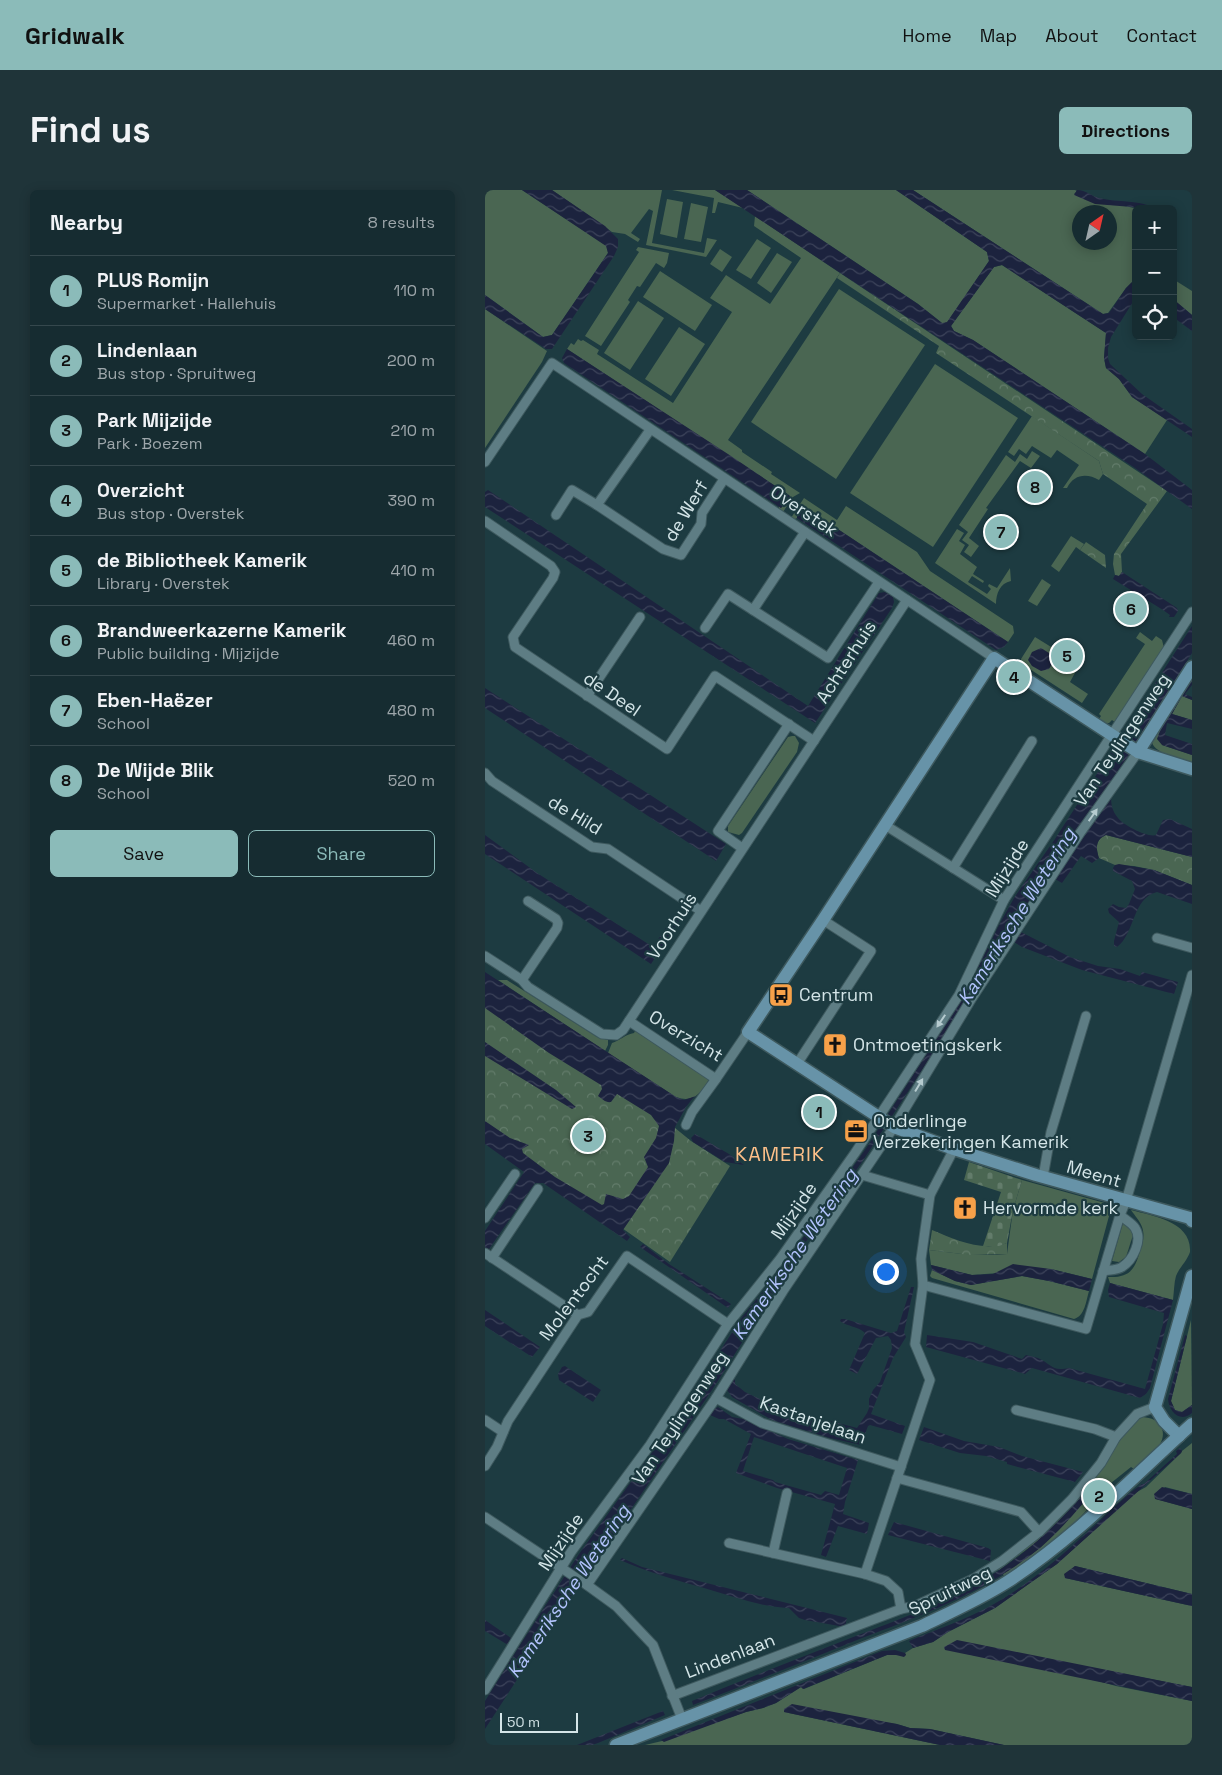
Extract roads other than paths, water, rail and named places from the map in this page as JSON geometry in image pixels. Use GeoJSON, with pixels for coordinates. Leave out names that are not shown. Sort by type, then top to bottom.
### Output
{"type":"FeatureCollection","features":[{"type":"Feature","properties":{"kind":"street","name":"Overstek"},"geometry":{"type":"LineString","coordinates":[[485,462],[552,363],[1114,737],[1136,750],[1192,769]]}},
{"type":"Feature","properties":{"kind":"street"},"geometry":{"type":"LineString","coordinates":[[597,505],[650,430]]}},
{"type":"Feature","properties":{"kind":"street","name":"de Werf"},"geometry":{"type":"LineString","coordinates":[[556,515],[572,490],[663,549],[681,555],[701,524],[702,513],[724,479]]}},
{"type":"Feature","properties":{"kind":"street","name":"de Deel"},"geometry":{"type":"LineString","coordinates":[[485,521],[551,566],[555,572],[553,578],[513,638],[515,647],[667,750],[715,676],[813,741]]}},
{"type":"Feature","properties":{"kind":"street"},"geometry":{"type":"LineString","coordinates":[[753,610],[805,532]]}},
{"type":"Feature","properties":{"kind":"street"},"geometry":{"type":"LineString","coordinates":[[705,628],[728,594],[828,658],[879,582]]}},
{"type":"Feature","properties":{"kind":"street","name":"Achterhuis"},"geometry":{"type":"LineString","coordinates":[[813,741],[907,600]]}},
{"type":"Feature","properties":{"kind":"street","name":"Mijzijde"},"geometry":{"type":"LineString","coordinates":[[485,1690],[565,1570],[571,1552],[655,1438],[728,1324],[781,1259],[855,1153],[885,1122],[959,995],[1004,900],[1114,737],[1192,612]]}},
{"type":"Feature","properties":{"kind":"street"},"geometry":{"type":"LineString","coordinates":[[587,696],[640,617]]}},
{"type":"Feature","properties":{"kind":"street","name":"Overzicht"},"geometry":{"type":"LineString","coordinates":[[629,1021],[716,1079],[823,920],[994,658]]}},
{"type":"Feature","properties":{"kind":"street","name":"Van Teylingenweg"},"geometry":{"type":"LineString","coordinates":[[584,1583],[716,1398],[783,1291],[862,1175],[885,1122],[1009,942],[1192,667]]}},
{"type":"Feature","properties":{"kind":"street"},"geometry":{"type":"LineString","coordinates":[[742,848],[718,831],[789,724]]}},
{"type":"Feature","properties":{"kind":"street"},"geometry":{"type":"LineString","coordinates":[[953,868],[1032,740]]}},
{"type":"Feature","properties":{"kind":"street","name":"Voorhuis"},"geometry":{"type":"LineString","coordinates":[[629,1021],[813,741]]}},
{"type":"Feature","properties":{"kind":"street","name":"de Hild"},"geometry":{"type":"LineString","coordinates":[[485,774],[492,781],[592,848],[608,849],[701,911]]}},
{"type":"Feature","properties":{"kind":"street"},"geometry":{"type":"LineString","coordinates":[[885,825],[1004,900]]}},
{"type":"Feature","properties":{"kind":"street"},"geometry":{"type":"LineString","coordinates":[[522,980],[557,928],[558,923],[556,919],[528,901]]}},
{"type":"Feature","properties":{"kind":"street"},"geometry":{"type":"LineString","coordinates":[[797,1064],[871,951],[823,920]]}},
{"type":"Feature","properties":{"kind":"street"},"geometry":{"type":"LineString","coordinates":[[1157,938],[1192,948]]}},
{"type":"Feature","properties":{"kind":"street"},"geometry":{"type":"LineString","coordinates":[[485,956],[522,980],[527,987],[601,1034],[616,1035],[623,1030],[629,1021]]}},
{"type":"Feature","properties":{"kind":"street"},"geometry":{"type":"LineString","coordinates":[[923,1285],[1085,1329],[1126,1201],[1192,975]]}},
{"type":"Feature","properties":{"kind":"street"},"geometry":{"type":"LineString","coordinates":[[1043,1178],[1051,1132],[1086,1016]]}},
{"type":"Feature","properties":{"kind":"street","name":"Meent"},"geometry":{"type":"LineString","coordinates":[[748,1032],[885,1122],[954,1149],[1043,1178],[1191,1218]]}},
{"type":"Feature","properties":{"kind":"street"},"geometry":{"type":"LineString","coordinates":[[685,1125],[716,1079]]}},
{"type":"Feature","properties":{"kind":"street"},"geometry":{"type":"LineString","coordinates":[[865,1574],[930,1380],[915,1344],[923,1285],[921,1259],[930,1195],[954,1149]]}},
{"type":"Feature","properties":{"kind":"street"},"geometry":{"type":"LineString","coordinates":[[485,1218],[515,1174]]}},
{"type":"Feature","properties":{"kind":"street"},"geometry":{"type":"LineString","coordinates":[[862,1175],[930,1195]]}},
{"type":"Feature","properties":{"kind":"street"},"geometry":{"type":"LineString","coordinates":[[538,1189],[488,1256],[578,1315]]}},
{"type":"Feature","properties":{"kind":"street"},"geometry":{"type":"LineString","coordinates":[[1103,1271],[1121,1268],[1131,1259],[1136,1248],[1138,1238],[1135,1228],[1120,1216]]}},
{"type":"Feature","properties":{"kind":"street","name":"Molentocht"},"geometry":{"type":"LineString","coordinates":[[485,1466],[497,1448],[508,1421],[578,1315],[588,1312],[627,1256],[728,1324]]}},
{"type":"Feature","properties":{"kind":"street"},"geometry":{"type":"LineString","coordinates":[[1179,1436],[1164,1421],[1155,1407],[1192,1276]]}},
{"type":"Feature","properties":{"kind":"street","name":"Kastanjelaan"},"geometry":{"type":"LineString","coordinates":[[716,1398],[762,1423],[901,1467]]}},
{"type":"Feature","properties":{"kind":"street","name":"Lindenlaan"},"geometry":{"type":"LineString","coordinates":[[672,1696],[901,1609],[915,1606],[975,1578],[1002,1561],[1039,1532],[1072,1499],[1095,1470],[1116,1437],[1137,1414],[1155,1407]]}},
{"type":"Feature","properties":{"kind":"street"},"geometry":{"type":"LineString","coordinates":[[1016,1410],[1095,1428],[1116,1437]]}},
{"type":"Feature","properties":{"kind":"street"},"geometry":{"type":"LineString","coordinates":[[485,1420],[503,1432]]}},
{"type":"Feature","properties":{"kind":"street","name":"Spruitweg"},"geometry":{"type":"LineString","coordinates":[[681,1719],[922,1626],[966,1605],[1007,1582],[1067,1537],[1192,1424]]}},
{"type":"Feature","properties":{"kind":"street"},"geometry":{"type":"LineString","coordinates":[[897,1478],[1021,1512],[1039,1532]]}},
{"type":"Feature","properties":{"kind":"street"},"geometry":{"type":"LineString","coordinates":[[773,1553],[787,1493]]}},
{"type":"Feature","properties":{"kind":"street"},"geometry":{"type":"LineString","coordinates":[[485,1517],[616,1606],[653,1646],[681,1719],[616,1745]]}},
{"type":"Feature","properties":{"kind":"street"},"geometry":{"type":"LineString","coordinates":[[729,1542],[865,1574],[886,1581],[898,1592],[901,1609]]}},
{"type":"Feature","properties":{"kind":"water"},"geometry":{"type":"Polygon","coordinates":[[[522,190],[552,190],[605,226],[618,239],[618,247],[614,256],[552,349],[546,349],[485,309],[485,295],[543,337],[552,335],[608,253],[606,246],[522,190]]]}},
{"type":"Feature","properties":{"kind":"water"},"geometry":{"type":"Polygon","coordinates":[[[715,190],[747,190],[918,304],[942,323],[947,322],[989,261],[987,252],[896,190],[913,190],[1103,314],[1109,313],[1132,282],[1132,303],[1111,337],[1108,348],[1110,364],[1142,394],[1192,429],[1192,437],[1132,397],[1119,379],[1106,368],[1104,358],[1106,333],[1002,265],[994,267],[951,326],[954,331],[973,340],[1145,454],[1192,490],[1192,509],[1135,468],[715,190]]]}},
{"type":"Feature","properties":{"kind":"water"},"geometry":{"type":"Polygon","coordinates":[[[1077,190],[1099,198],[1146,205],[1132,205],[1132,207],[1095,204],[1074,195],[1077,190]]]}},
{"type":"Feature","properties":{"kind":"water"},"geometry":{"type":"Polygon","coordinates":[[[1177,302],[1192,315],[1192,331],[1177,320],[1177,302]]]}},
{"type":"Feature","properties":{"kind":"water"},"geometry":{"type":"Polygon","coordinates":[[[567,349],[790,496],[781,508],[564,363],[562,358],[567,349]]]}},
{"type":"Feature","properties":{"kind":"water"},"geometry":{"type":"Polygon","coordinates":[[[488,490],[808,706],[879,593],[885,592],[893,597],[894,602],[892,608],[815,723],[485,507],[485,492],[488,490]]]}},
{"type":"Feature","properties":{"kind":"water"},"geometry":{"type":"Polygon","coordinates":[[[803,506],[1008,642],[1004,647],[996,650],[797,518],[803,506]]]}},
{"type":"Feature","properties":{"kind":"water"},"geometry":{"type":"Polygon","coordinates":[[[1122,572],[1177,608],[1178,611],[1174,617],[1169,617],[1170,615],[1163,610],[1113,579],[1115,575],[1119,576],[1122,572]]]}},
{"type":"Feature","properties":{"kind":"water","name":"Kameriksche Wetering"},"geometry":{"type":"Polygon","coordinates":[[[1192,626],[1192,653],[1128,756],[1006,937],[969,998],[864,1159],[805,1243],[712,1390],[591,1568],[584,1571],[572,1595],[485,1729],[485,1701],[522,1642],[579,1554],[664,1436],[743,1316],[781,1269],[867,1147],[965,994],[1014,898],[1055,839],[1192,626]]]}},
{"type":"Feature","properties":{"kind":"water"},"geometry":{"type":"Polygon","coordinates":[[[1041,648],[1049,653],[1052,664],[1049,669],[1041,671],[1032,666],[1028,660],[1032,652],[1041,648]]]}},
{"type":"Feature","properties":{"kind":"water"},"geometry":{"type":"Polygon","coordinates":[[[1192,675],[1192,685],[1185,694],[1192,697],[1192,700],[1182,696],[1172,714],[1192,720],[1192,729],[1167,723],[1165,735],[1192,744],[1192,755],[1162,745],[1157,739],[1163,722],[1192,675]]]}},
{"type":"Feature","properties":{"kind":"water"},"geometry":{"type":"Polygon","coordinates":[[[485,688],[726,844],[716,861],[485,708],[485,688]]]}},
{"type":"Feature","properties":{"kind":"water"},"geometry":{"type":"Polygon","coordinates":[[[1111,796],[1112,807],[1118,818],[1142,833],[1156,835],[1163,820],[1170,819],[1192,829],[1192,857],[1106,835],[1100,839],[1097,845],[1099,858],[1092,863],[1081,856],[1062,883],[1055,879],[1111,796]]]}},
{"type":"Feature","properties":{"kind":"water"},"geometry":{"type":"Polygon","coordinates":[[[485,835],[537,873],[653,947],[675,914],[681,918],[651,964],[485,854],[485,835]]]}},
{"type":"Feature","properties":{"kind":"water"},"geometry":{"type":"Polygon","coordinates":[[[1119,864],[1154,870],[1192,885],[1192,904],[1157,892],[1149,896],[1138,909],[1123,941],[1117,947],[1114,946],[1119,922],[1109,913],[1108,909],[1113,904],[1126,908],[1135,889],[1132,881],[1113,871],[1115,865],[1119,864]]]}},
{"type":"Feature","properties":{"kind":"water"},"geometry":{"type":"Polygon","coordinates":[[[1021,932],[1070,957],[1098,966],[1120,969],[1140,976],[1142,972],[1178,982],[1174,994],[1082,970],[1022,947],[1014,942],[1021,932]]]}},
{"type":"Feature","properties":{"kind":"water"},"geometry":{"type":"Polygon","coordinates":[[[485,972],[676,1097],[684,1100],[696,1096],[686,1107],[675,1127],[669,1163],[623,1230],[630,1237],[627,1241],[543,1183],[535,1183],[489,1249],[485,1248],[485,1231],[524,1172],[485,1144],[485,1121],[510,1138],[529,1145],[522,1149],[523,1153],[555,1177],[602,1205],[604,1204],[606,1194],[623,1199],[629,1196],[648,1167],[644,1157],[656,1138],[659,1126],[651,1115],[617,1094],[611,1102],[607,1102],[598,1096],[602,1089],[601,1085],[549,1053],[485,1008],[485,972]]]}},
{"type":"Feature","properties":{"kind":"water"},"geometry":{"type":"Polygon","coordinates":[[[485,1042],[556,1090],[576,1107],[572,1109],[485,1056],[485,1042]]]}},
{"type":"Feature","properties":{"kind":"water"},"geometry":{"type":"Polygon","coordinates":[[[695,1134],[744,1165],[725,1162],[693,1142],[691,1138],[695,1134]]]}},
{"type":"Feature","properties":{"kind":"water"},"geometry":{"type":"Polygon","coordinates":[[[643,1244],[669,1264],[731,1304],[728,1308],[640,1247],[643,1244]]]}},
{"type":"Feature","properties":{"kind":"water"},"geometry":{"type":"Polygon","coordinates":[[[1013,1264],[1051,1269],[1092,1279],[1089,1291],[1022,1276],[971,1285],[955,1281],[932,1270],[931,1265],[972,1275],[993,1274],[1013,1264]]]}},
{"type":"Feature","properties":{"kind":"water"},"geometry":{"type":"Polygon","coordinates":[[[1110,1283],[1173,1300],[1150,1388],[1140,1398],[1032,1368],[1025,1374],[926,1347],[927,1335],[973,1342],[1022,1359],[1026,1355],[1043,1360],[1055,1368],[1069,1368],[1145,1389],[1163,1324],[1164,1313],[1109,1297],[1110,1283]]]}},
{"type":"Feature","properties":{"kind":"water"},"geometry":{"type":"Polygon","coordinates":[[[911,1287],[914,1287],[904,1332],[906,1337],[893,1358],[871,1414],[905,1426],[902,1434],[870,1425],[861,1445],[830,1438],[772,1420],[732,1397],[727,1390],[732,1379],[745,1392],[795,1416],[808,1420],[827,1420],[857,1428],[867,1413],[869,1399],[873,1390],[880,1382],[892,1348],[891,1340],[888,1336],[876,1338],[857,1374],[849,1370],[865,1333],[840,1321],[845,1319],[891,1333],[897,1331],[911,1287]]]}},
{"type":"Feature","properties":{"kind":"water"},"geometry":{"type":"Polygon","coordinates":[[[485,1310],[540,1347],[532,1357],[485,1326],[485,1310]]]}},
{"type":"Feature","properties":{"kind":"water"},"geometry":{"type":"Polygon","coordinates":[[[1185,1335],[1187,1336],[1171,1401],[1175,1410],[1182,1412],[1192,1405],[1192,1413],[1183,1417],[1173,1412],[1168,1399],[1185,1335]]]}},
{"type":"Feature","properties":{"kind":"water"},"geometry":{"type":"Polygon","coordinates":[[[565,1366],[601,1390],[593,1402],[559,1380],[558,1374],[562,1367],[565,1366]]]}},
{"type":"Feature","properties":{"kind":"water"},"geometry":{"type":"Polygon","coordinates":[[[718,1407],[732,1417],[743,1419],[788,1439],[858,1460],[843,1514],[869,1523],[867,1534],[838,1526],[826,1557],[821,1555],[835,1504],[777,1488],[736,1473],[751,1434],[724,1419],[710,1415],[718,1407]],[[754,1437],[743,1471],[821,1495],[825,1491],[839,1495],[847,1468],[754,1437]]]}},
{"type":"Feature","properties":{"kind":"water"},"geometry":{"type":"Polygon","coordinates":[[[924,1427],[964,1441],[999,1447],[1022,1456],[1083,1472],[1075,1482],[1007,1464],[1007,1462],[986,1456],[960,1453],[919,1440],[924,1427]]]}},
{"type":"Feature","properties":{"kind":"water"},"geometry":{"type":"Polygon","coordinates":[[[1180,1448],[1181,1453],[1057,1564],[995,1608],[948,1632],[933,1642],[913,1648],[909,1641],[994,1604],[1031,1580],[1131,1492],[1144,1484],[1177,1454],[1176,1451],[1180,1448]]]}},
{"type":"Feature","properties":{"kind":"water"},"geometry":{"type":"Polygon","coordinates":[[[1095,1481],[1098,1481],[1099,1484],[1048,1541],[999,1577],[955,1600],[909,1620],[693,1705],[692,1701],[914,1614],[982,1581],[1025,1552],[1073,1506],[1095,1481]]]}},
{"type":"Feature","properties":{"kind":"water"},"geometry":{"type":"Polygon","coordinates":[[[1162,1487],[1192,1494],[1192,1509],[1155,1499],[1154,1494],[1162,1487]]]}},
{"type":"Feature","properties":{"kind":"water"},"geometry":{"type":"Polygon","coordinates":[[[894,1522],[988,1548],[991,1550],[990,1561],[888,1535],[894,1522]]]}},
{"type":"Feature","properties":{"kind":"water"},"geometry":{"type":"Polygon","coordinates":[[[622,1558],[642,1567],[847,1618],[845,1627],[805,1620],[799,1618],[789,1608],[736,1598],[672,1579],[620,1560],[622,1558]]]}},
{"type":"Feature","properties":{"kind":"water"},"geometry":{"type":"Polygon","coordinates":[[[1075,1566],[1192,1594],[1192,1606],[1065,1578],[1064,1574],[1075,1566]]]}},
{"type":"Feature","properties":{"kind":"water"},"geometry":{"type":"Polygon","coordinates":[[[485,1620],[511,1638],[508,1645],[485,1631],[485,1620]]]}},
{"type":"Feature","properties":{"kind":"water"},"geometry":{"type":"Polygon","coordinates":[[[957,1640],[1192,1687],[1192,1701],[945,1650],[944,1647],[957,1640]]]}},
{"type":"Feature","properties":{"kind":"water"},"geometry":{"type":"Polygon","coordinates":[[[895,1650],[906,1655],[904,1657],[887,1655],[803,1689],[801,1687],[776,1703],[763,1708],[746,1712],[664,1742],[661,1740],[882,1651],[895,1650]]]}},
{"type":"Feature","properties":{"kind":"water"},"geometry":{"type":"Polygon","coordinates":[[[792,1704],[910,1728],[930,1729],[1004,1745],[940,1745],[784,1712],[784,1709],[792,1704]]]}},
{"type":"Feature","properties":{"kind":"water"},"geometry":{"type":"Polygon","coordinates":[[[663,1711],[665,1715],[598,1743],[577,1745],[663,1711]]]}},
{"type":"Feature","properties":{"kind":"place","name":"De Wijde Blik"},"geometry":{"type":"Point","coordinates":[1035,487]}},
{"type":"Feature","properties":{"kind":"place","name":"Eben-Haëzer"},"geometry":{"type":"Point","coordinates":[1001,532]}},
{"type":"Feature","properties":{"kind":"place","name":"Brandweerkazerne Kamerik"},"geometry":{"type":"Point","coordinates":[1131,609]}},
{"type":"Feature","properties":{"kind":"place","name":"de Bibliotheek Kamerik"},"geometry":{"type":"Point","coordinates":[1067,656]}},
{"type":"Feature","properties":{"kind":"place","name":"Overzicht"},"geometry":{"type":"Point","coordinates":[1014,677]}},
{"type":"Feature","properties":{"kind":"place","name":"Centrum"},"geometry":{"type":"Point","coordinates":[781,995]}},
{"type":"Feature","properties":{"kind":"place","name":"Ontmoetingskerk"},"geometry":{"type":"Point","coordinates":[835,1045]}},
{"type":"Feature","properties":{"kind":"place","name":"PLUS Romijn"},"geometry":{"type":"Point","coordinates":[819,1112]}},
{"type":"Feature","properties":{"kind":"place","name":"Onderlinge Verzekeringen Kamerik"},"geometry":{"type":"Point","coordinates":[856,1131]}},
{"type":"Feature","properties":{"kind":"place","name":"Park Mijzijde"},"geometry":{"type":"Point","coordinates":[588,1136]}},
{"type":"Feature","properties":{"kind":"place","name":"Hervormde kerk"},"geometry":{"type":"Point","coordinates":[965,1208]}},
{"type":"Feature","properties":{"kind":"place","name":"Lindenlaan"},"geometry":{"type":"Point","coordinates":[1099,1496]}},
{"type":"Feature","properties":{"kind":"district","name":"KAMERIK"},"geometry":{"type":"Point","coordinates":[780,1154]}}]}
